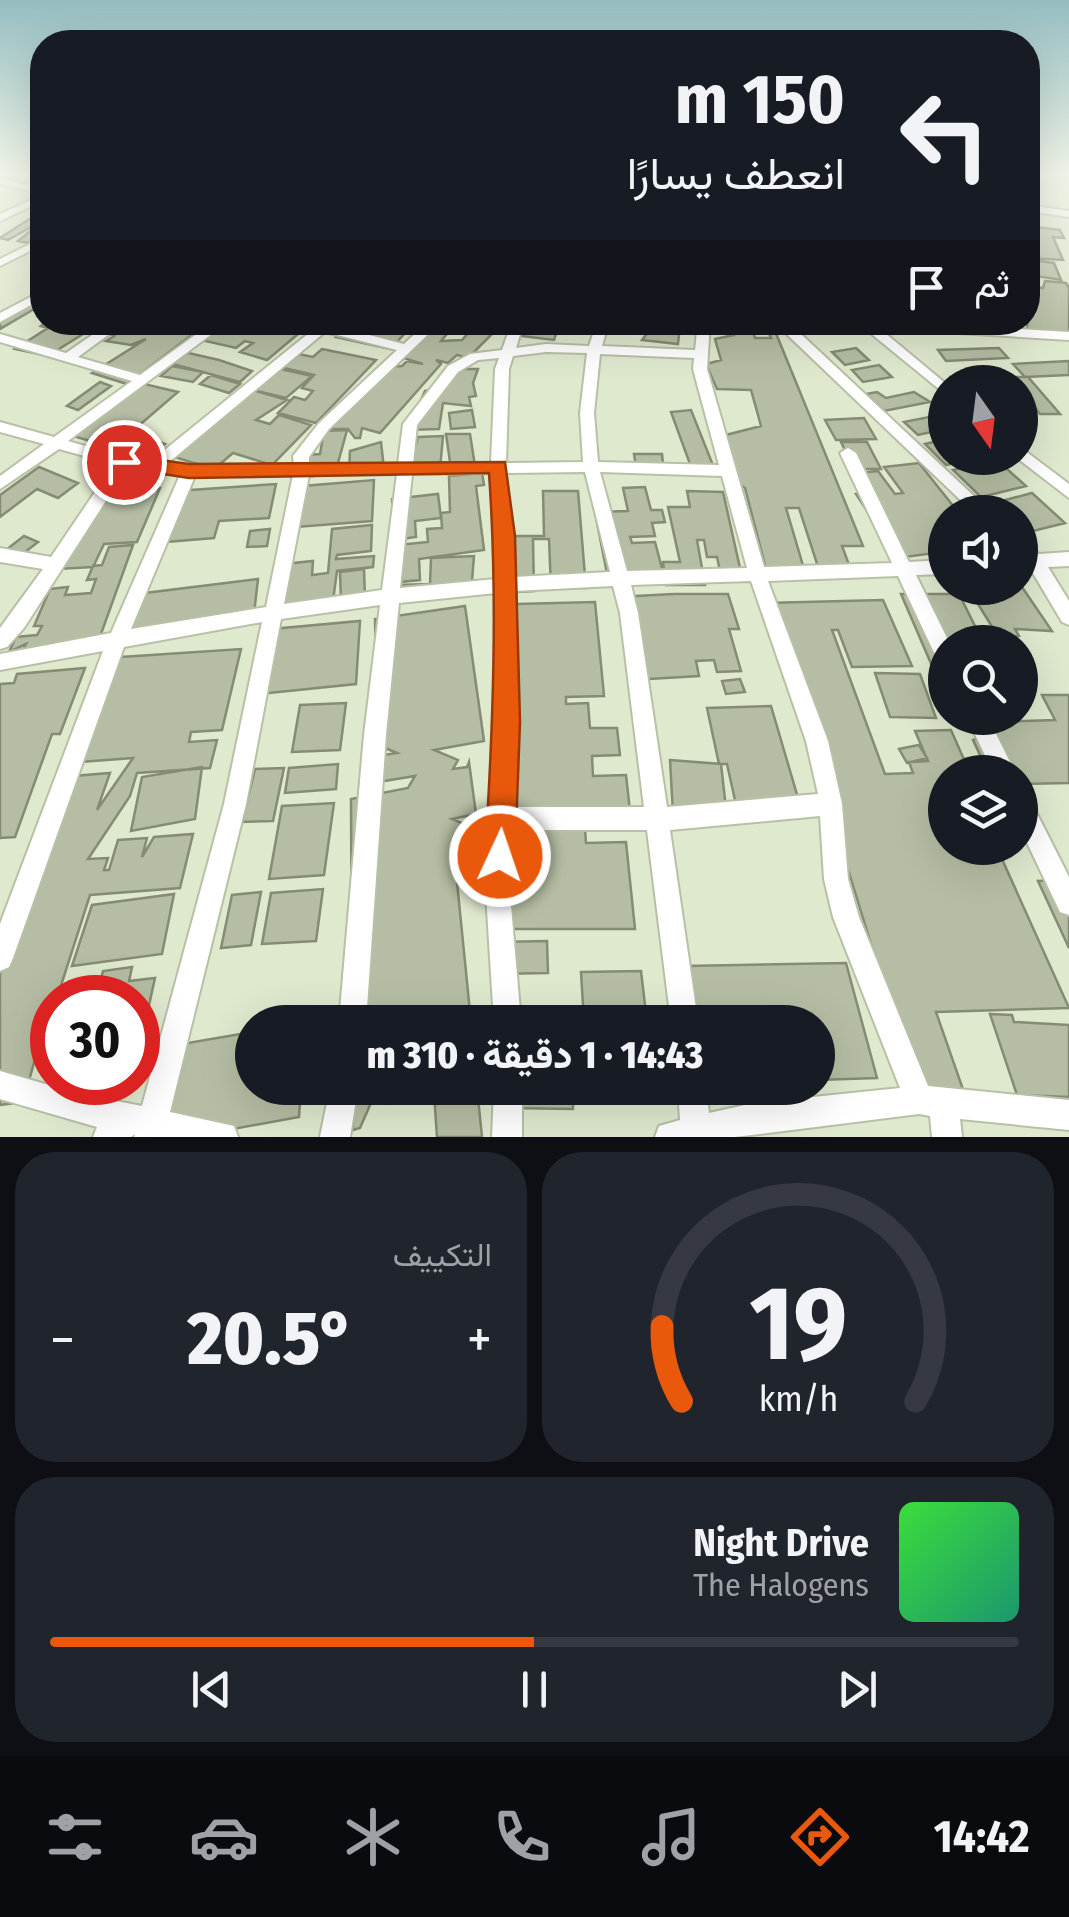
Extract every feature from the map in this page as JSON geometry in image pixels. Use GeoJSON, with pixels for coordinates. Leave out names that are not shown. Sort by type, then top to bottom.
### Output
{"type":"FeatureCollection","features":[{"type":"Feature","properties":{"kind":"street"},"geometry":{"type":"LineString","coordinates":[[0,263],[30,247]]}},
{"type":"Feature","properties":{"kind":"street"},"geometry":{"type":"LineString","coordinates":[[0,318],[30,301]]}},
{"type":"Feature","properties":{"kind":"street"},"geometry":{"type":"LineString","coordinates":[[1040,331],[1069,336]]}},
{"type":"Feature","properties":{"kind":"street"},"geometry":{"type":"LineString","coordinates":[[67,358],[101,335]]}},
{"type":"Feature","properties":{"kind":"street"},"geometry":{"type":"LineString","coordinates":[[0,484],[204,335]]}},
{"type":"Feature","properties":{"kind":"street"},"geometry":{"type":"LineString","coordinates":[[152,467],[313,335]]}},
{"type":"Feature","properties":{"kind":"street"},"geometry":{"type":"LineString","coordinates":[[350,335],[407,349]]}},
{"type":"Feature","properties":{"kind":"street"},"geometry":{"type":"LineString","coordinates":[[135,1130],[234,804],[302,471],[301,456],[309,441],[421,335]]}},
{"type":"Feature","properties":{"kind":"street"},"geometry":{"type":"LineString","coordinates":[[506,1005],[498,894],[507,722],[498,466],[506,354],[513,335]]}},
{"type":"Feature","properties":{"kind":"street"},"geometry":{"type":"LineString","coordinates":[[599,335],[588,416],[590,468],[629,613],[683,1005]]}},
{"type":"Feature","properties":{"kind":"street"},"geometry":{"type":"LineString","coordinates":[[702,335],[698,354],[728,471],[757,574],[811,722],[832,804],[836,879],[846,917],[947,1137]]}},
{"type":"Feature","properties":{"kind":"street"},"geometry":{"type":"LineString","coordinates":[[794,335],[965,495]]}},
{"type":"Feature","properties":{"kind":"street"},"geometry":{"type":"LineString","coordinates":[[887,335],[928,374]]}},
{"type":"Feature","properties":{"kind":"street"},"geometry":{"type":"LineString","coordinates":[[0,338],[143,380]]}},
{"type":"Feature","properties":{"kind":"street"},"geometry":{"type":"LineString","coordinates":[[353,1005],[375,735],[410,424],[452,369],[465,360],[546,348],[698,354]]}},
{"type":"Feature","properties":{"kind":"street"},"geometry":{"type":"LineString","coordinates":[[0,427],[124,462],[189,471],[498,466],[728,471]]}},
{"type":"Feature","properties":{"kind":"street"},"geometry":{"type":"LineString","coordinates":[[848,452],[930,625]]}},
{"type":"Feature","properties":{"kind":"street"},"geometry":{"type":"LineString","coordinates":[[0,641],[124,462]]}},
{"type":"Feature","properties":{"kind":"street"},"geometry":{"type":"LineString","coordinates":[[1038,467],[1069,492]]}},
{"type":"Feature","properties":{"kind":"street"},"geometry":{"type":"LineString","coordinates":[[0,958],[117,640],[189,471]]}},
{"type":"Feature","properties":{"kind":"street"},"geometry":{"type":"LineString","coordinates":[[0,555],[56,564]]}},
{"type":"Feature","properties":{"kind":"street"},"geometry":{"type":"LineString","coordinates":[[1038,561],[1069,559]]}},
{"type":"Feature","properties":{"kind":"street"},"geometry":{"type":"LineString","coordinates":[[0,662],[272,611],[392,596],[618,578],[928,568]]}},
{"type":"Feature","properties":{"kind":"street"},"geometry":{"type":"LineString","coordinates":[[1038,576],[1069,617]]}},
{"type":"Feature","properties":{"kind":"street"},"geometry":{"type":"LineString","coordinates":[[502,818],[660,819],[832,804]]}},
{"type":"Feature","properties":{"kind":"street"},"geometry":{"type":"LineString","coordinates":[[1038,841],[1069,904]]}},
{"type":"Feature","properties":{"kind":"street"},"geometry":{"type":"LineString","coordinates":[[0,1085],[135,1130],[222,1137]]}},
{"type":"Feature","properties":{"kind":"street"},"geometry":{"type":"LineString","coordinates":[[689,1105],[683,1133],[932,1102],[1069,1114]]}},
{"type":"Feature","properties":{"kind":"street"},"geometry":{"type":"LineString","coordinates":[[335,1137],[341,1105]]}},
{"type":"Feature","properties":{"kind":"street"},"geometry":{"type":"LineString","coordinates":[[507,1137],[508,1105]]}},
{"type":"Feature","properties":{"kind":"building"},"geometry":{"type":"Polygon","coordinates":[[[17,227],[30,227],[8,240],[0,238],[17,227]]]}},
{"type":"Feature","properties":{"kind":"building"},"geometry":{"type":"Polygon","coordinates":[[[1040,228],[1060,230],[1064,238],[1053,237],[1063,260],[1040,259],[1040,228]]]}},
{"type":"Feature","properties":{"kind":"building"},"geometry":{"type":"Polygon","coordinates":[[[30,231],[30,242],[18,241],[30,231]]]}},
{"type":"Feature","properties":{"kind":"building"},"geometry":{"type":"Polygon","coordinates":[[[1040,261],[1054,263],[1061,280],[1040,277],[1040,261]]]}},
{"type":"Feature","properties":{"kind":"building"},"geometry":{"type":"Polygon","coordinates":[[[1045,281],[1066,283],[1069,288],[1069,336],[1040,331],[1040,288],[1045,281]]]}},
{"type":"Feature","properties":{"kind":"building"},"geometry":{"type":"Polygon","coordinates":[[[30,298],[30,312],[0,329],[0,315],[30,298]]]}},
{"type":"Feature","properties":{"kind":"building"},"geometry":{"type":"Polygon","coordinates":[[[37,335],[81,335],[48,356],[15,349],[37,335]]]}},
{"type":"Feature","properties":{"kind":"building"},"geometry":{"type":"Polygon","coordinates":[[[111,335],[192,335],[127,384],[92,373],[146,339],[131,345],[106,341],[114,336],[111,335]]]}},
{"type":"Feature","properties":{"kind":"building"},"geometry":{"type":"Polygon","coordinates":[[[208,335],[297,335],[267,360],[240,352],[253,343],[245,341],[236,348],[201,340],[208,335]]]}},
{"type":"Feature","properties":{"kind":"building"},"geometry":{"type":"Polygon","coordinates":[[[338,335],[403,335],[390,349],[338,335]]]}},
{"type":"Feature","properties":{"kind":"building"},"geometry":{"type":"Polygon","coordinates":[[[446,335],[441,341],[491,335],[468,358],[457,355],[448,363],[436,360],[441,364],[380,433],[362,428],[360,438],[355,438],[348,429],[327,429],[387,367],[402,366],[407,361],[423,364],[400,357],[424,338],[419,337],[446,335]]]}},
{"type":"Feature","properties":{"kind":"building"},"geometry":{"type":"Polygon","coordinates":[[[513,335],[556,335],[554,340],[513,335]]]}},
{"type":"Feature","properties":{"kind":"building"},"geometry":{"type":"Polygon","coordinates":[[[646,335],[679,335],[678,344],[642,340],[646,335]]]}},
{"type":"Feature","properties":{"kind":"building"},"geometry":{"type":"Polygon","coordinates":[[[777,335],[863,546],[842,546],[851,570],[819,570],[799,508],[786,508],[804,569],[766,569],[745,488],[733,481],[722,436],[761,426],[751,390],[717,389],[706,364],[721,360],[715,339],[777,335]]]}},
{"type":"Feature","properties":{"kind":"building"},"geometry":{"type":"Polygon","coordinates":[[[856,348],[869,360],[845,365],[832,352],[856,348]]]}},
{"type":"Feature","properties":{"kind":"building"},"geometry":{"type":"Polygon","coordinates":[[[999,348],[1008,358],[946,361],[938,350],[999,348]]]}},
{"type":"Feature","properties":{"kind":"building"},"geometry":{"type":"Polygon","coordinates":[[[322,349],[376,360],[316,423],[278,413],[294,397],[305,400],[313,391],[302,388],[314,375],[280,367],[294,353],[313,357],[322,349]]]}},
{"type":"Feature","properties":{"kind":"building"},"geometry":{"type":"Polygon","coordinates":[[[184,352],[252,371],[240,382],[169,363],[184,352]]]}},
{"type":"Feature","properties":{"kind":"building"},"geometry":{"type":"Polygon","coordinates":[[[1069,361],[1069,375],[1038,376],[1038,365],[1013,364],[1069,361]]]}},
{"type":"Feature","properties":{"kind":"building"},"geometry":{"type":"Polygon","coordinates":[[[879,365],[892,377],[863,382],[852,370],[879,365]]]}},
{"type":"Feature","properties":{"kind":"building"},"geometry":{"type":"Polygon","coordinates":[[[172,366],[203,372],[193,382],[161,376],[172,366]]]}},
{"type":"Feature","properties":{"kind":"building"},"geometry":{"type":"Polygon","coordinates":[[[276,368],[312,376],[286,398],[253,390],[276,368]]]}},
{"type":"Feature","properties":{"kind":"building"},"geometry":{"type":"Polygon","coordinates":[[[449,369],[478,369],[473,383],[476,396],[469,397],[471,406],[443,403],[439,429],[408,430],[425,391],[441,389],[449,369]]]}},
{"type":"Feature","properties":{"kind":"building"},"geometry":{"type":"Polygon","coordinates":[[[211,375],[240,384],[229,393],[200,384],[211,375]]]}},
{"type":"Feature","properties":{"kind":"building"},"geometry":{"type":"Polygon","coordinates":[[[100,382],[111,386],[78,410],[67,406],[100,382]]]}},
{"type":"Feature","properties":{"kind":"building"},"geometry":{"type":"Polygon","coordinates":[[[144,384],[178,392],[129,434],[120,431],[104,445],[73,436],[144,384]]]}},
{"type":"Feature","properties":{"kind":"building"},"geometry":{"type":"Polygon","coordinates":[[[249,389],[287,400],[256,420],[270,424],[279,415],[311,425],[272,465],[233,453],[214,469],[174,457],[249,389]]]}},
{"type":"Feature","properties":{"kind":"building"},"geometry":{"type":"Polygon","coordinates":[[[1038,389],[1060,414],[1038,412],[1038,389]]]}},
{"type":"Feature","properties":{"kind":"building"},"geometry":{"type":"Polygon","coordinates":[[[877,392],[886,398],[914,392],[928,402],[884,411],[866,394],[877,392]]]}},
{"type":"Feature","properties":{"kind":"building"},"geometry":{"type":"Polygon","coordinates":[[[472,410],[475,427],[451,429],[449,413],[472,410]]]}},
{"type":"Feature","properties":{"kind":"building"},"geometry":{"type":"Polygon","coordinates":[[[691,410],[716,473],[694,475],[671,412],[691,410]]]}},
{"type":"Feature","properties":{"kind":"building"},"geometry":{"type":"Polygon","coordinates":[[[928,417],[928,433],[918,435],[904,422],[928,417]]]}},
{"type":"Feature","properties":{"kind":"building"},"geometry":{"type":"Polygon","coordinates":[[[864,418],[876,439],[836,440],[825,420],[864,418]]]}},
{"type":"Feature","properties":{"kind":"building"},"geometry":{"type":"Polygon","coordinates":[[[347,430],[335,474],[301,477],[305,455],[320,454],[324,431],[347,430]]]}},
{"type":"Feature","properties":{"kind":"building"},"geometry":{"type":"Polygon","coordinates":[[[137,434],[165,444],[142,463],[113,452],[137,434]]]}},
{"type":"Feature","properties":{"kind":"building"},"geometry":{"type":"Polygon","coordinates":[[[446,434],[470,434],[475,466],[451,469],[446,434]]]}},
{"type":"Feature","properties":{"kind":"building"},"geometry":{"type":"Polygon","coordinates":[[[443,436],[440,469],[410,469],[418,437],[443,436]]]}},
{"type":"Feature","properties":{"kind":"building"},"geometry":{"type":"Polygon","coordinates":[[[381,442],[384,469],[349,472],[350,451],[381,442]]]}},
{"type":"Feature","properties":{"kind":"building"},"geometry":{"type":"Polygon","coordinates":[[[841,442],[867,442],[881,469],[854,469],[841,442]]]}},
{"type":"Feature","properties":{"kind":"building"},"geometry":{"type":"Polygon","coordinates":[[[634,454],[662,454],[664,473],[637,473],[634,454]]]}},
{"type":"Feature","properties":{"kind":"building"},"geometry":{"type":"Polygon","coordinates":[[[919,463],[944,495],[928,495],[928,554],[898,558],[856,494],[872,492],[859,473],[878,471],[895,494],[903,493],[884,467],[919,463]]]}},
{"type":"Feature","properties":{"kind":"building"},"geometry":{"type":"Polygon","coordinates":[[[39,467],[78,483],[58,498],[37,489],[0,517],[0,495],[39,467]]]}},
{"type":"Feature","properties":{"kind":"building"},"geometry":{"type":"Polygon","coordinates":[[[482,473],[484,485],[476,486],[484,550],[419,559],[420,580],[389,583],[389,546],[428,542],[427,529],[442,528],[441,513],[450,512],[449,476],[482,473]]]}},
{"type":"Feature","properties":{"kind":"building"},"geometry":{"type":"Polygon","coordinates":[[[958,475],[1014,475],[1026,486],[989,495],[979,495],[958,475]]]}},
{"type":"Feature","properties":{"kind":"building"},"geometry":{"type":"Polygon","coordinates":[[[374,480],[372,521],[284,528],[291,487],[374,480]]]}},
{"type":"Feature","properties":{"kind":"building"},"geometry":{"type":"Polygon","coordinates":[[[276,484],[269,518],[219,521],[214,538],[153,543],[176,491],[276,484]]]}},
{"type":"Feature","properties":{"kind":"building"},"geometry":{"type":"Polygon","coordinates":[[[645,487],[651,510],[662,510],[665,522],[652,523],[655,536],[630,537],[632,543],[655,542],[665,580],[609,584],[595,512],[628,511],[623,488],[645,487]]]}},
{"type":"Feature","properties":{"kind":"building"},"geometry":{"type":"Polygon","coordinates":[[[160,488],[137,542],[104,544],[93,567],[58,569],[97,491],[160,488]]]}},
{"type":"Feature","properties":{"kind":"building"},"geometry":{"type":"Polygon","coordinates":[[[543,491],[578,491],[586,588],[551,588],[549,539],[533,539],[534,591],[516,592],[517,604],[595,602],[604,696],[566,697],[566,704],[588,703],[590,728],[617,728],[620,755],[592,756],[593,776],[626,775],[630,811],[585,829],[586,843],[626,842],[635,929],[493,929],[501,536],[544,536],[543,491]]]}},
{"type":"Feature","properties":{"kind":"building"},"geometry":{"type":"Polygon","coordinates":[[[687,491],[723,492],[742,577],[721,576],[717,557],[707,557],[704,540],[697,540],[705,585],[666,585],[663,562],[680,562],[668,507],[690,507],[687,491]]]}},
{"type":"Feature","properties":{"kind":"building"},"geometry":{"type":"Polygon","coordinates":[[[438,494],[441,518],[415,521],[416,537],[394,540],[392,499],[438,494]]]}},
{"type":"Feature","properties":{"kind":"building"},"geometry":{"type":"Polygon","coordinates":[[[1038,498],[1065,523],[1038,530],[1038,498]]]}},
{"type":"Feature","properties":{"kind":"building"},"geometry":{"type":"Polygon","coordinates":[[[372,525],[371,551],[337,555],[336,559],[374,556],[373,567],[337,571],[333,601],[278,609],[284,564],[313,561],[312,575],[328,573],[332,529],[372,525]]]}},
{"type":"Feature","properties":{"kind":"building"},"geometry":{"type":"Polygon","coordinates":[[[270,529],[267,546],[247,547],[250,531],[270,529]]]}},
{"type":"Feature","properties":{"kind":"building"},"geometry":{"type":"Polygon","coordinates":[[[24,536],[38,542],[16,559],[2,553],[24,536]]]}},
{"type":"Feature","properties":{"kind":"building"},"geometry":{"type":"Polygon","coordinates":[[[133,545],[97,645],[22,652],[26,644],[9,652],[16,637],[37,635],[42,626],[34,626],[50,589],[68,587],[65,595],[91,593],[96,579],[87,580],[93,566],[102,565],[109,547],[133,545]]]}},
{"type":"Feature","properties":{"kind":"building"},"geometry":{"type":"Polygon","coordinates":[[[474,556],[471,593],[396,597],[397,585],[430,584],[431,558],[474,556]]]}},
{"type":"Feature","properties":{"kind":"building"},"geometry":{"type":"Polygon","coordinates":[[[364,569],[365,598],[341,600],[340,572],[364,569]]]}},
{"type":"Feature","properties":{"kind":"building"},"geometry":{"type":"Polygon","coordinates":[[[258,579],[254,614],[119,632],[129,595],[258,579]]]}},
{"type":"Feature","properties":{"kind":"building"},"geometry":{"type":"Polygon","coordinates":[[[728,594],[739,629],[729,629],[741,671],[717,672],[714,660],[696,661],[699,676],[632,680],[617,597],[728,594]]]}},
{"type":"Feature","properties":{"kind":"building"},"geometry":{"type":"Polygon","coordinates":[[[901,594],[928,594],[928,605],[964,605],[974,625],[928,625],[928,657],[901,594]]]}},
{"type":"Feature","properties":{"kind":"building"},"geometry":{"type":"Polygon","coordinates":[[[883,600],[912,666],[852,667],[838,630],[832,630],[885,774],[913,773],[909,762],[928,761],[928,865],[1005,865],[1069,1008],[936,1012],[966,1098],[919,1100],[766,603],[883,600]]]}},
{"type":"Feature","properties":{"kind":"building"},"geometry":{"type":"Polygon","coordinates":[[[979,605],[1034,605],[1052,631],[1038,630],[1038,625],[991,625],[979,605]]]}},
{"type":"Feature","properties":{"kind":"building"},"geometry":{"type":"Polygon","coordinates":[[[465,606],[484,741],[434,750],[458,760],[453,769],[467,767],[469,762],[476,814],[452,819],[474,828],[478,862],[458,866],[457,882],[469,1005],[352,1005],[351,799],[408,788],[415,776],[372,783],[371,757],[397,753],[378,745],[375,619],[465,606]]]}},
{"type":"Feature","properties":{"kind":"building"},"geometry":{"type":"Polygon","coordinates":[[[360,621],[356,684],[250,695],[261,630],[360,621]]]}},
{"type":"Feature","properties":{"kind":"building"},"geometry":{"type":"Polygon","coordinates":[[[241,649],[222,730],[191,732],[189,742],[217,740],[210,768],[137,773],[130,796],[88,859],[108,858],[104,870],[109,870],[118,840],[147,838],[142,857],[154,837],[193,834],[180,888],[90,895],[64,975],[30,975],[30,1077],[23,1102],[0,1105],[0,932],[61,777],[110,773],[97,810],[133,758],[67,763],[106,658],[241,649]]]}},
{"type":"Feature","properties":{"kind":"building"},"geometry":{"type":"Polygon","coordinates":[[[85,668],[60,734],[52,734],[15,837],[0,838],[0,684],[14,683],[17,674],[85,668]]]}},
{"type":"Feature","properties":{"kind":"building"},"geometry":{"type":"Polygon","coordinates":[[[875,673],[920,674],[928,696],[928,718],[890,717],[875,673]]]}},
{"type":"Feature","properties":{"kind":"building"},"geometry":{"type":"Polygon","coordinates":[[[740,679],[745,692],[726,694],[722,681],[740,679]]]}},
{"type":"Feature","properties":{"kind":"building"},"geometry":{"type":"Polygon","coordinates":[[[1042,695],[1069,695],[1069,783],[1038,784],[1038,755],[980,755],[973,740],[987,735],[1038,735],[1038,721],[1055,720],[1042,695]]]}},
{"type":"Feature","properties":{"kind":"building"},"geometry":{"type":"Polygon","coordinates":[[[346,703],[340,750],[292,752],[300,705],[346,703]]]}},
{"type":"Feature","properties":{"kind":"building"},"geometry":{"type":"Polygon","coordinates":[[[771,706],[803,815],[739,818],[727,764],[719,764],[707,708],[771,706]]]}},
{"type":"Feature","properties":{"kind":"building"},"geometry":{"type":"Polygon","coordinates":[[[915,731],[928,731],[928,735],[953,735],[962,755],[928,755],[928,761],[915,731]]]}},
{"type":"Feature","properties":{"kind":"building"},"geometry":{"type":"Polygon","coordinates":[[[919,745],[927,758],[907,763],[899,749],[919,745]]]}},
{"type":"Feature","properties":{"kind":"building"},"geometry":{"type":"Polygon","coordinates":[[[670,760],[721,764],[727,817],[673,813],[670,760]]]}},
{"type":"Feature","properties":{"kind":"building"},"geometry":{"type":"Polygon","coordinates":[[[338,764],[336,789],[285,793],[289,768],[338,764]]]}},
{"type":"Feature","properties":{"kind":"building"},"geometry":{"type":"Polygon","coordinates":[[[202,767],[195,819],[131,831],[142,777],[202,767]]]}},
{"type":"Feature","properties":{"kind":"building"},"geometry":{"type":"Polygon","coordinates":[[[284,768],[273,821],[242,822],[255,769],[284,768]]]}},
{"type":"Feature","properties":{"kind":"building"},"geometry":{"type":"Polygon","coordinates":[[[334,803],[324,875],[269,879],[282,806],[334,803]]]}},
{"type":"Feature","properties":{"kind":"building"},"geometry":{"type":"Polygon","coordinates":[[[1069,880],[1069,948],[1038,881],[1069,880]]]}},
{"type":"Feature","properties":{"kind":"building"},"geometry":{"type":"Polygon","coordinates":[[[323,889],[316,941],[262,944],[271,893],[323,889]]]}},
{"type":"Feature","properties":{"kind":"building"},"geometry":{"type":"Polygon","coordinates":[[[261,892],[251,945],[221,948],[232,895],[261,892]]]}},
{"type":"Feature","properties":{"kind":"building"},"geometry":{"type":"Polygon","coordinates":[[[174,894],[162,954],[72,966],[92,905],[174,894]]]}},
{"type":"Feature","properties":{"kind":"building"},"geometry":{"type":"Polygon","coordinates":[[[547,941],[548,973],[497,974],[498,942],[547,941]]]}},
{"type":"Feature","properties":{"kind":"building"},"geometry":{"type":"Polygon","coordinates":[[[846,963],[877,1078],[835,1079],[835,1005],[692,1005],[686,966],[846,963]]]}},
{"type":"Feature","properties":{"kind":"building"},"geometry":{"type":"Polygon","coordinates":[[[132,967],[130,975],[102,975],[103,971],[132,967]]]}},
{"type":"Feature","properties":{"kind":"building"},"geometry":{"type":"Polygon","coordinates":[[[641,971],[645,1005],[583,1005],[581,972],[641,971]]]}},
{"type":"Feature","properties":{"kind":"building"},"geometry":{"type":"Polygon","coordinates":[[[990,1014],[1012,1015],[1014,1022],[1069,1025],[1069,1097],[1017,1095],[990,1014]]]}},
{"type":"Feature","properties":{"kind":"building"},"geometry":{"type":"Polygon","coordinates":[[[235,1035],[235,1105],[300,1105],[299,1117],[189,1137],[161,1137],[176,1045],[235,1035]]]}},
{"type":"Feature","properties":{"kind":"building"},"geometry":{"type":"Polygon","coordinates":[[[353,1105],[370,1105],[360,1128],[353,1130],[353,1105]]]}},
{"type":"Feature","properties":{"kind":"building"},"geometry":{"type":"Polygon","coordinates":[[[435,1105],[479,1105],[482,1137],[437,1137],[435,1105]]]}},
{"type":"Feature","properties":{"kind":"building"},"geometry":{"type":"Polygon","coordinates":[[[502,1105],[573,1105],[573,1109],[502,1108],[502,1105]]]}},
{"type":"Feature","properties":{"kind":"route"},"geometry":{"type":"LineString","coordinates":[[124,462],[189,471],[498,466],[504,536],[507,722],[500,856]]}}]}
